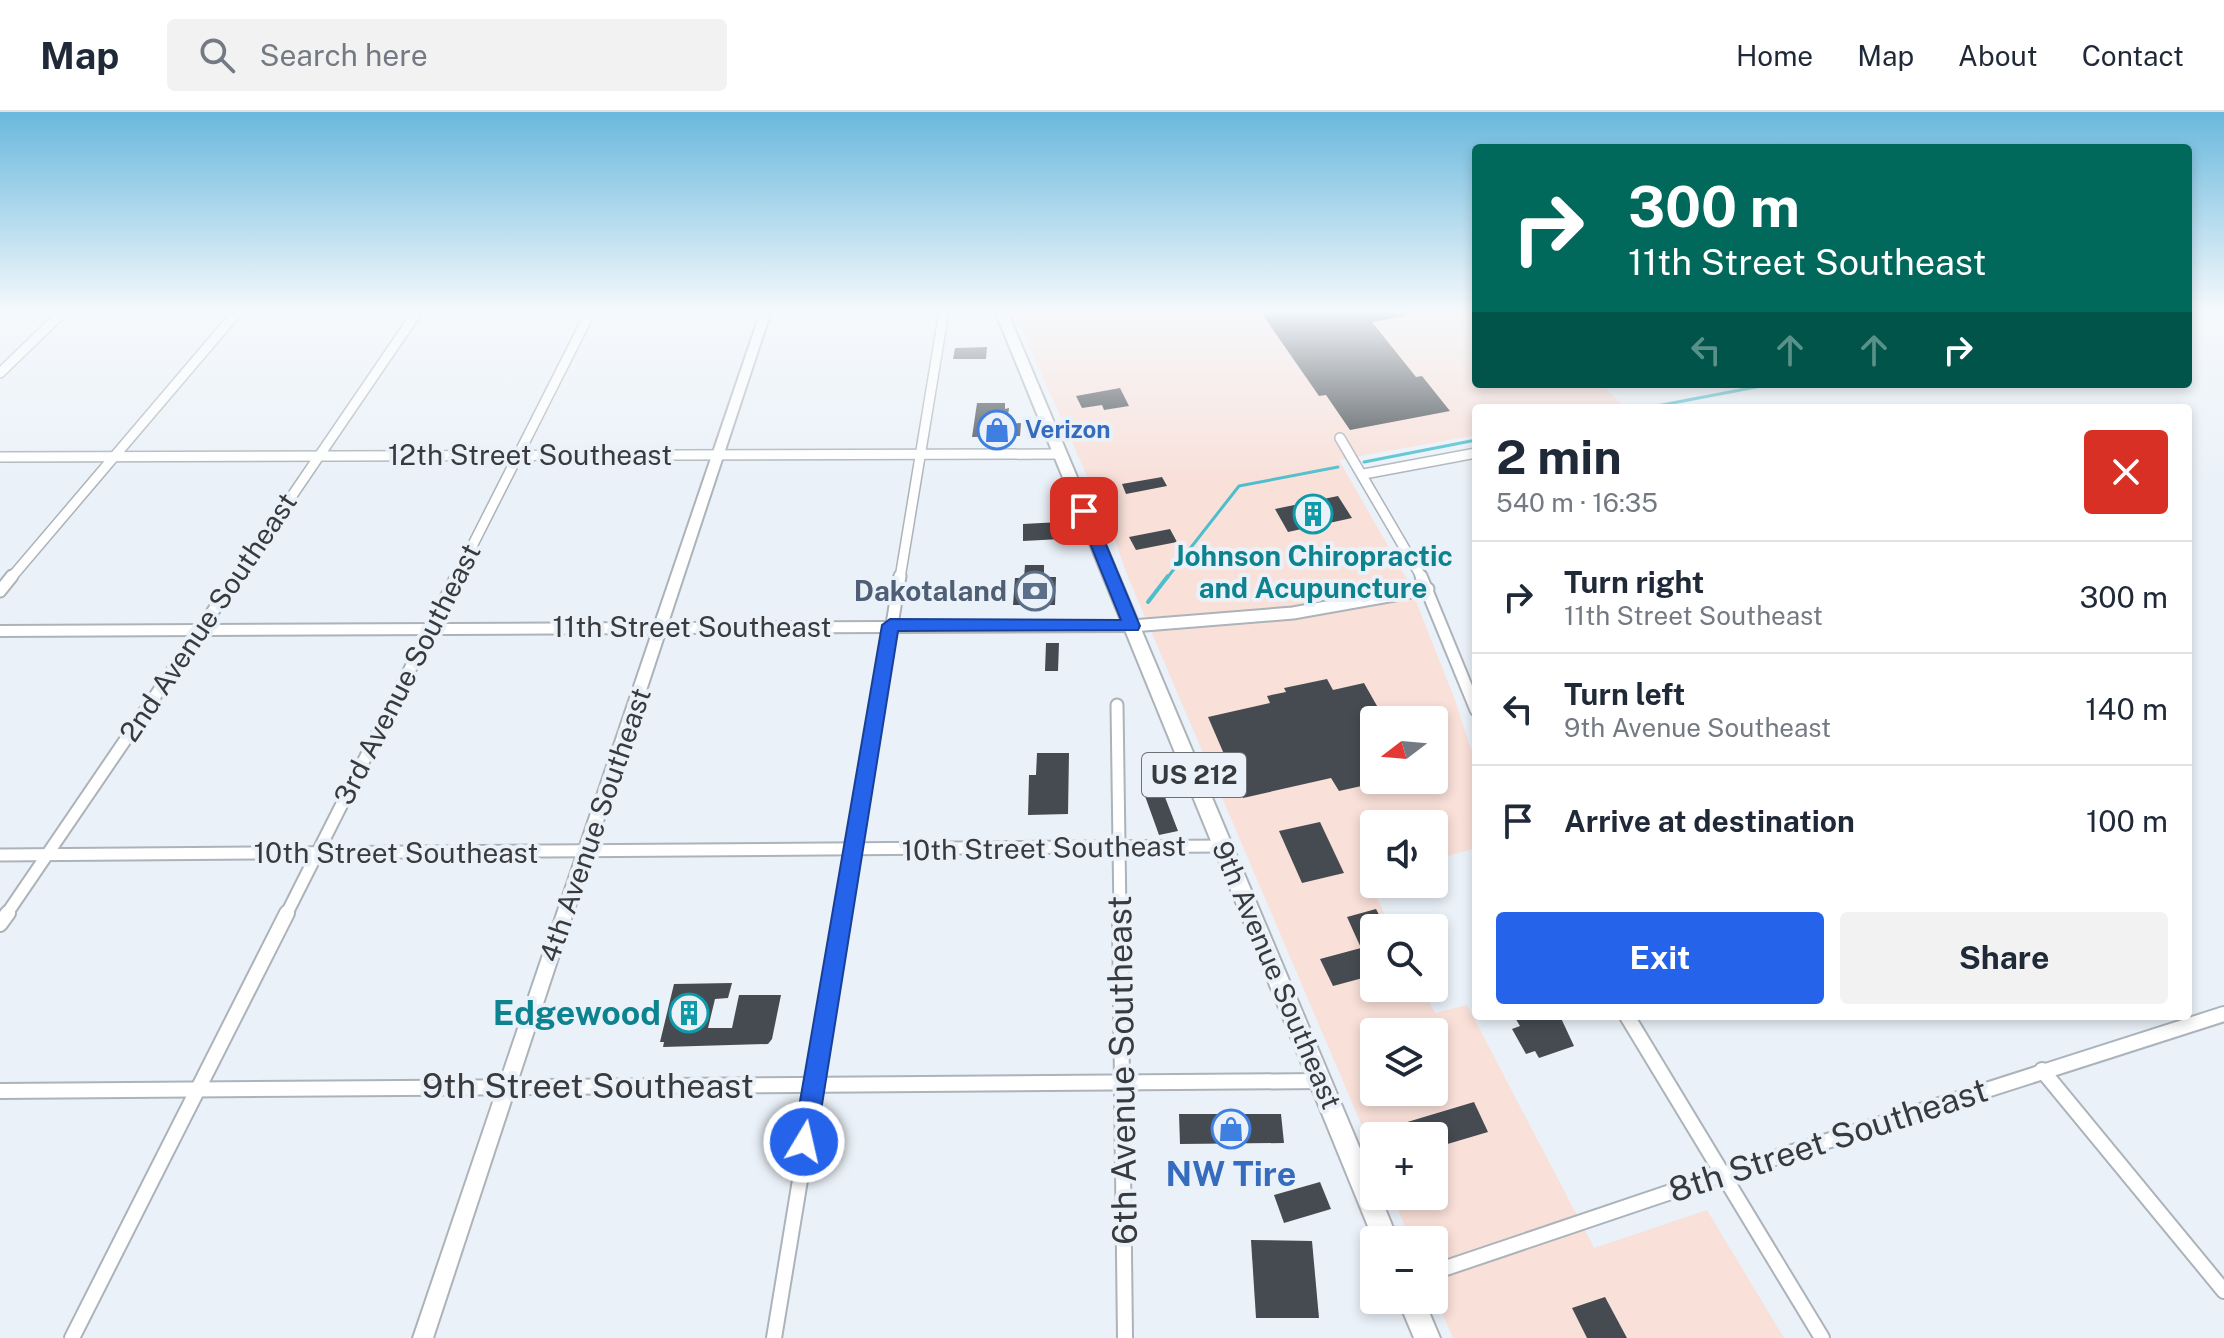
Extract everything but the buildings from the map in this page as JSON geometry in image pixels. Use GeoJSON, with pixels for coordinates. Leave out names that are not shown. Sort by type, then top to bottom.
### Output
{"type":"FeatureCollection","features":[{"type":"Feature","properties":{"kind":"main road","name":"9th Avenue Southeast"},"geometry":{"type":"LineString","coordinates":[[1025,368],[1380,1226]]}},
{"type":"Feature","properties":{"kind":"main road"},"geometry":{"type":"LineString","coordinates":[[1417,1314],[1427,1338]]}},
{"type":"Feature","properties":{"kind":"street"},"geometry":{"type":"LineString","coordinates":[[0,591],[189,368]]}},
{"type":"Feature","properties":{"kind":"street","name":"2nd Avenue Southeast"},"geometry":{"type":"LineString","coordinates":[[0,924],[378,368]]}},
{"type":"Feature","properties":{"kind":"street","name":"3rd Avenue Southeast"},"geometry":{"type":"LineString","coordinates":[[72,1338],[562,368]]}},
{"type":"Feature","properties":{"kind":"street","name":"4th Avenue Southeast"},"geometry":{"type":"LineString","coordinates":[[423,1338],[747,368]]}},
{"type":"Feature","properties":{"kind":"street"},"geometry":{"type":"LineString","coordinates":[[774,1338],[934,368]]}},
{"type":"Feature","properties":{"kind":"street"},"geometry":{"type":"LineString","coordinates":[[1340,438],[1364,474],[1428,589],[1472,700]]}},
{"type":"Feature","properties":{"kind":"street","name":"12th Street Southeast"},"geometry":{"type":"LineString","coordinates":[[0,457],[1061,454]]}},
{"type":"Feature","properties":{"kind":"street"},"geometry":{"type":"LineString","coordinates":[[1364,474],[1472,454]]}},
{"type":"Feature","properties":{"kind":"street","name":"11th Street Southeast"},"geometry":{"type":"LineString","coordinates":[[0,631],[1132,626],[1293,613],[1428,589]]}},
{"type":"Feature","properties":{"kind":"street","name":"6th Avenue Southeast"},"geometry":{"type":"LineString","coordinates":[[1117,705],[1125,1338]]}},
{"type":"Feature","properties":{"kind":"street","name":"10th Street Southeast"},"geometry":{"type":"LineString","coordinates":[[0,855],[1223,846]]}},
{"type":"Feature","properties":{"kind":"street","name":"8th Street Southeast"},"geometry":{"type":"LineString","coordinates":[[1448,1267],[2042,1070],[2224,1014]]}},
{"type":"Feature","properties":{"kind":"street"},"geometry":{"type":"LineString","coordinates":[[1629,1020],[1822,1338]]}},
{"type":"Feature","properties":{"kind":"street"},"geometry":{"type":"LineString","coordinates":[[2042,1070],[2224,1291]]}},
{"type":"Feature","properties":{"kind":"street","name":"9th Street Southeast"},"geometry":{"type":"LineString","coordinates":[[0,1091],[1320,1081]]}},
{"type":"Feature","properties":{"kind":"shaded area"},"geometry":{"type":"Polygon","coordinates":[[[1039,368],[1472,368],[1472,388],[1606,388],[1621,404],[1472,404],[1472,436],[1339,460],[1408,581],[1455,700],[1472,753],[1472,849],[1448,856],[1448,810],[1360,810],[1360,898],[1377,898],[1385,914],[1360,914],[1360,1002],[1429,1002],[1435,1013],[1467,1005],[1472,1020],[1475,1020],[1594,1248],[1707,1210],[1784,1338],[1453,1338],[1442,1314],[1448,1314],[1448,1226],[1405,1226],[1398,1210],[1448,1210],[1448,1122],[1360,1122],[1128,577],[1110,527],[1039,368]]]}},
{"type":"Feature","properties":{"kind":"waterway"},"geometry":{"type":"LineString","coordinates":[[1667,404],[1751,388]]}},
{"type":"Feature","properties":{"kind":"waterway"},"geometry":{"type":"LineString","coordinates":[[1364,462],[1472,441]]}},
{"type":"Feature","properties":{"kind":"waterway"},"geometry":{"type":"LineString","coordinates":[[1167,578],[1239,486],[1338,467]]}},
{"type":"Feature","properties":{"kind":"waterway"},"geometry":{"type":"LineString","coordinates":[[1148,602],[1168,576]]}},
{"type":"Feature","properties":{"kind":"place","name":"Verizon"},"geometry":{"type":"Point","coordinates":[997,430]}},
{"type":"Feature","properties":{"kind":"place","name":"Johnson Chiropractic and Acupuncture"},"geometry":{"type":"Point","coordinates":[1313,514]}},
{"type":"Feature","properties":{"kind":"place","name":"Dakotaland"},"geometry":{"type":"Point","coordinates":[1035,591]}},
{"type":"Feature","properties":{"kind":"place","name":"Edgewood"},"geometry":{"type":"Point","coordinates":[689,1013]}},
{"type":"Feature","properties":{"kind":"place","name":"NW Tire"},"geometry":{"type":"Point","coordinates":[1231,1129]}},
{"type":"Feature","properties":{"kind":"route"},"geometry":{"type":"LineString","coordinates":[[804,1142],[890,625],[1132,626],[1084,511]]}}]}
